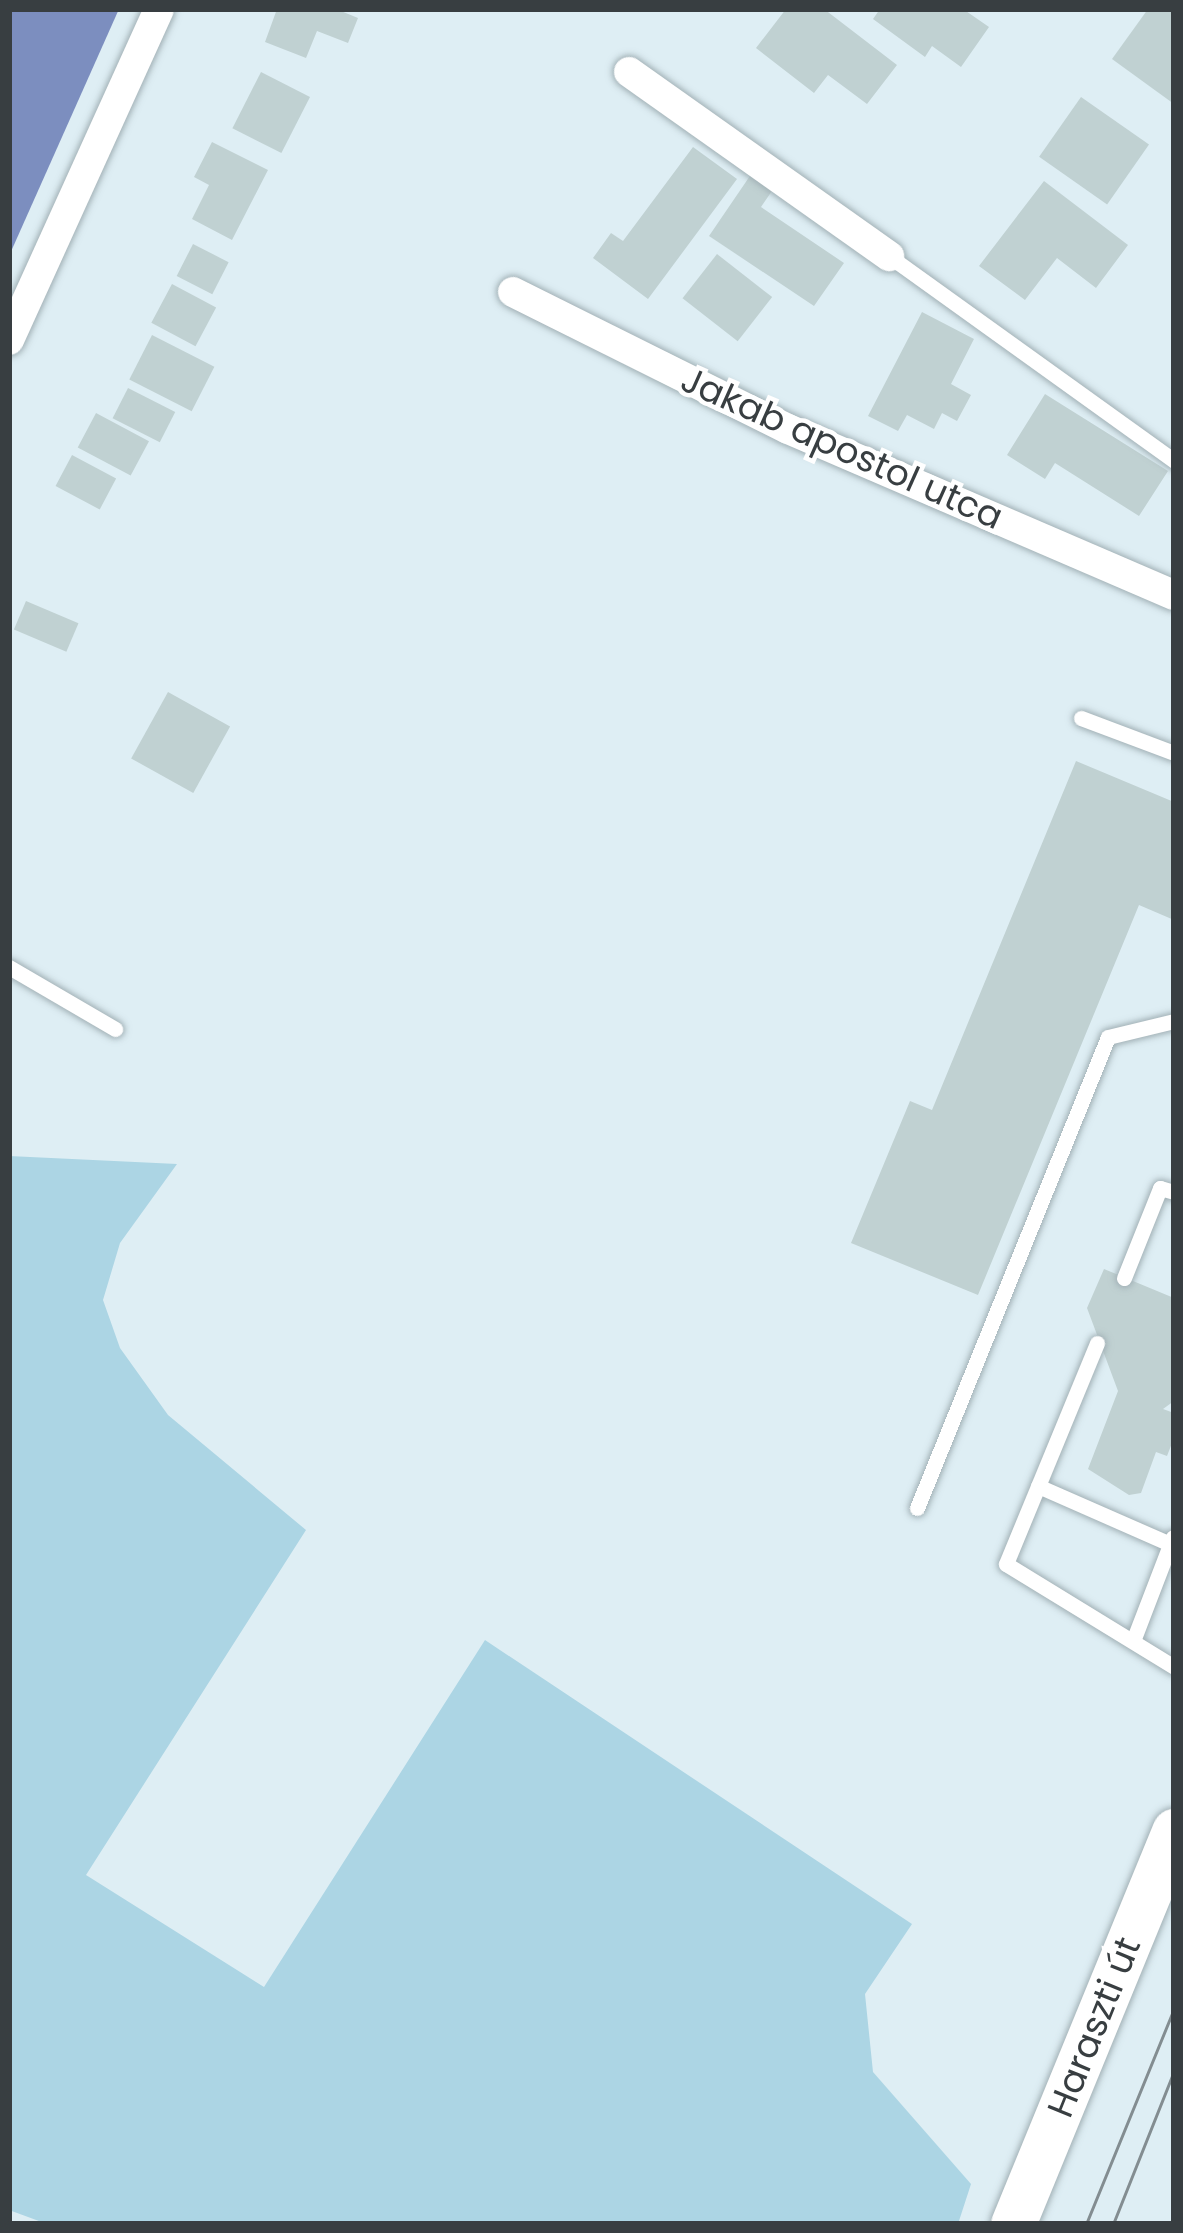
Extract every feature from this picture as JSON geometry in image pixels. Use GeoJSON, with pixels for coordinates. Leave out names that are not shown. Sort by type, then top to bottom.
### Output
{"type":"FeatureCollection","features":[{"type":"Feature","properties":{"kind":"main road","name":"Haraszti út"},"geometry":{"type":"LineString","coordinates":[[1013,2224],[1174,1831]]}},
{"type":"Feature","properties":{"kind":"street"},"geometry":{"type":"LineString","coordinates":[[9,340],[159,9]]}},
{"type":"Feature","properties":{"kind":"street"},"geometry":{"type":"LineString","coordinates":[[628,72],[890,256]]}},
{"type":"Feature","properties":{"kind":"street","name":"Jakab apostol utca"},"geometry":{"type":"LineString","coordinates":[[513,292],[788,429],[1174,595]]}},
{"type":"Feature","properties":{"kind":"lane"},"geometry":{"type":"LineString","coordinates":[[890,256],[1174,460]]}},
{"type":"Feature","properties":{"kind":"lane"},"geometry":{"type":"LineString","coordinates":[[1081,718],[1174,753]]}},
{"type":"Feature","properties":{"kind":"lane"},"geometry":{"type":"LineString","coordinates":[[9,967],[115,1029]]}},
{"type":"Feature","properties":{"kind":"lane"},"geometry":{"type":"LineString","coordinates":[[917,1508],[1108,1037],[1174,1021]]}},
{"type":"Feature","properties":{"kind":"lane"},"geometry":{"type":"LineString","coordinates":[[1124,1278],[1160,1188],[1174,1192]]}},
{"type":"Feature","properties":{"kind":"lane"},"geometry":{"type":"LineString","coordinates":[[1097,1343],[1006,1564],[1174,1666]]}},
{"type":"Feature","properties":{"kind":"lane"},"geometry":{"type":"LineString","coordinates":[[1038,1486],[1172,1539],[1133,1641]]}},
{"type":"Feature","properties":{"kind":"shaded area"},"geometry":{"type":"Polygon","coordinates":[[[9,1156],[177,1164],[120,1243],[103,1300],[120,1348],[168,1415],[306,1530],[86,1875],[264,1987],[485,1640],[912,1924],[865,1994],[873,2072],[971,2184],[958,2224],[47,2224],[9,2210],[9,1156]]]}},
{"type":"Feature","properties":{"kind":"water"},"geometry":{"type":"Polygon","coordinates":[[[9,9],[119,9],[9,256],[9,9]]]}},
{"type":"Feature","properties":{"kind":"building"},"geometry":{"type":"Polygon","coordinates":[[[277,9],[336,9],[358,18],[348,43],[317,31],[306,58],[265,42],[277,9]]]}},
{"type":"Feature","properties":{"kind":"building"},"geometry":{"type":"Polygon","coordinates":[[[786,9],[824,9],[897,65],[867,104],[828,75],[814,93],[756,48],[786,9]]]}},
{"type":"Feature","properties":{"kind":"building"},"geometry":{"type":"Polygon","coordinates":[[[880,9],[963,9],[989,27],[961,67],[932,46],[925,57],[873,19],[880,9]]]}},
{"type":"Feature","properties":{"kind":"building"},"geometry":{"type":"Polygon","coordinates":[[[1148,9],[1174,9],[1174,104],[1112,59],[1148,9]]]}},
{"type":"Feature","properties":{"kind":"building"},"geometry":{"type":"Polygon","coordinates":[[[261,72],[310,97],[281,153],[232,128],[261,72]]]}},
{"type":"Feature","properties":{"kind":"building"},"geometry":{"type":"Polygon","coordinates":[[[1081,97],[1149,145],[1107,204],[1039,157],[1081,97]]]}},
{"type":"Feature","properties":{"kind":"building"},"geometry":{"type":"Polygon","coordinates":[[[212,142],[268,170],[232,240],[192,219],[209,185],[194,177],[212,142]]]}},
{"type":"Feature","properties":{"kind":"building"},"geometry":{"type":"Polygon","coordinates":[[[693,147],[737,179],[648,299],[593,258],[611,233],[623,241],[693,147]]]}},
{"type":"Feature","properties":{"kind":"building"},"geometry":{"type":"Polygon","coordinates":[[[754,170],[776,185],[761,207],[844,263],[814,306],[709,236],[754,170]]]}},
{"type":"Feature","properties":{"kind":"building"},"geometry":{"type":"Polygon","coordinates":[[[1044,181],[1128,245],[1096,288],[1057,258],[1025,300],[979,266],[1044,181]]]}},
{"type":"Feature","properties":{"kind":"building"},"geometry":{"type":"Polygon","coordinates":[[[193,244],[229,262],[212,294],[177,276],[193,244]]]}},
{"type":"Feature","properties":{"kind":"building"},"geometry":{"type":"Polygon","coordinates":[[[717,254],[772,297],[738,341],[683,298],[717,254]]]}},
{"type":"Feature","properties":{"kind":"building"},"geometry":{"type":"Polygon","coordinates":[[[172,284],[216,307],[195,346],[151,323],[172,284]]]}},
{"type":"Feature","properties":{"kind":"building"},"geometry":{"type":"Polygon","coordinates":[[[922,312],[974,339],[951,384],[971,395],[957,421],[942,413],[934,429],[907,415],[898,431],[868,416],[922,312]]]}},
{"type":"Feature","properties":{"kind":"building"},"geometry":{"type":"Polygon","coordinates":[[[152,335],[214,367],[192,411],[129,380],[152,335]]]}},
{"type":"Feature","properties":{"kind":"building"},"geometry":{"type":"Polygon","coordinates":[[[128,388],[175,412],[160,442],[113,418],[128,388]]]}},
{"type":"Feature","properties":{"kind":"building"},"geometry":{"type":"Polygon","coordinates":[[[1045,394],[1168,471],[1139,516],[1055,463],[1045,479],[1007,455],[1045,394]]]}},
{"type":"Feature","properties":{"kind":"building"},"geometry":{"type":"Polygon","coordinates":[[[96,413],[149,441],[131,476],[78,447],[96,413]]]}},
{"type":"Feature","properties":{"kind":"building"},"geometry":{"type":"Polygon","coordinates":[[[72,455],[116,478],[100,509],[56,486],[72,455]]]}},
{"type":"Feature","properties":{"kind":"building"},"geometry":{"type":"Polygon","coordinates":[[[26,601],[78,623],[66,652],[14,630],[26,601]]]}},
{"type":"Feature","properties":{"kind":"building"},"geometry":{"type":"Polygon","coordinates":[[[168,692],[230,726],[193,793],[131,758],[168,692]]]}},
{"type":"Feature","properties":{"kind":"building"},"geometry":{"type":"Polygon","coordinates":[[[1076,761],[1174,802],[1174,920],[1139,905],[978,1295],[851,1243],[910,1101],[932,1110],[1076,761]]]}},
{"type":"Feature","properties":{"kind":"building"},"geometry":{"type":"Polygon","coordinates":[[[1104,1269],[1174,1298],[1174,1401],[1163,1409],[1174,1413],[1174,1438],[1167,1456],[1156,1452],[1141,1493],[1129,1495],[1088,1469],[1118,1391],[1087,1308],[1104,1269]]]}},
{"type":"Feature","properties":{"kind":"tram line"},"geometry":{"type":"LineString","coordinates":[[1086,2224],[1174,2008]]}},
{"type":"Feature","properties":{"kind":"tram line"},"geometry":{"type":"LineString","coordinates":[[1113,2224],[1174,2071]]}}]}
